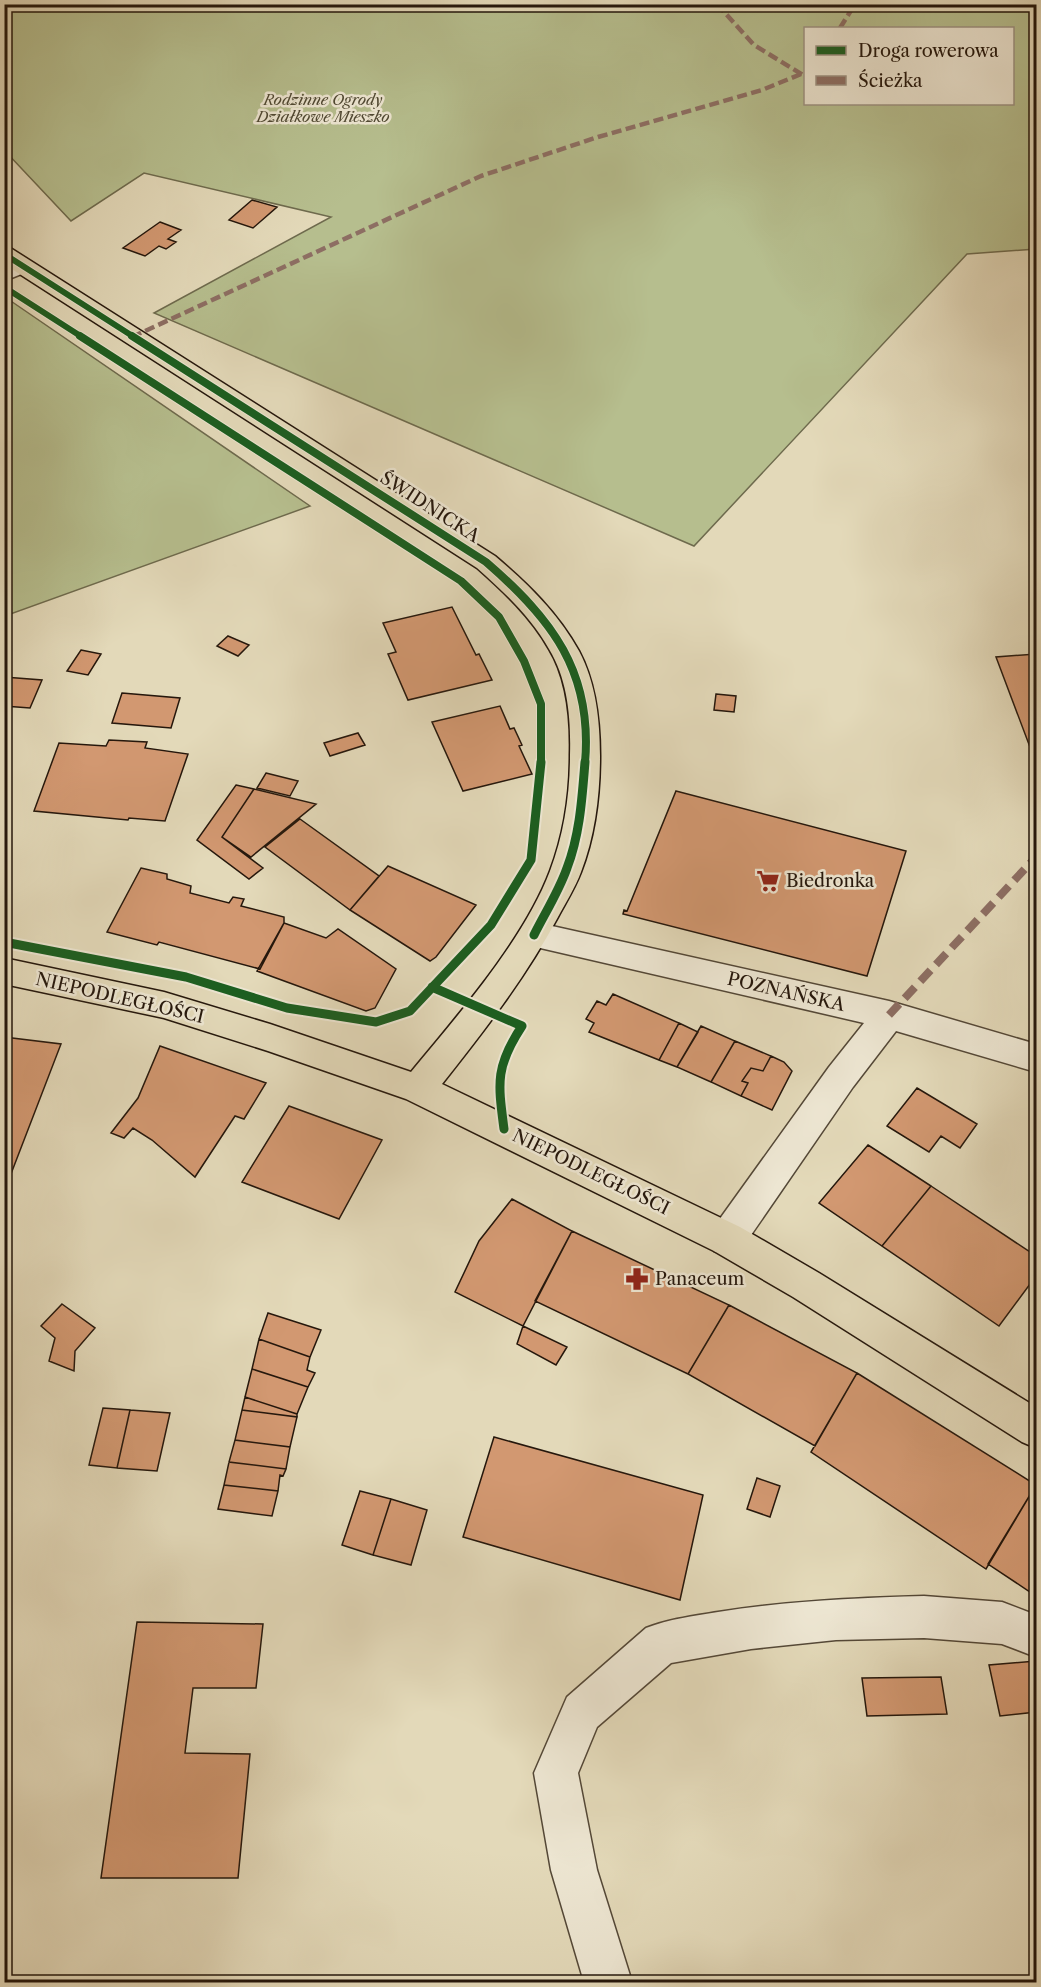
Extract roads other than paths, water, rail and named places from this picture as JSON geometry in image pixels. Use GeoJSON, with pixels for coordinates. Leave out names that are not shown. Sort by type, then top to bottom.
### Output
{"type":"FeatureCollection","features":[{"type":"Feature","properties":{"kind":"main road","name":"ŚWIDNICKA"},"geometry":{"type":"LineString","coordinates":[[10,265],[486,562],[521,592],[554,632],[573,667],[585,711],[586,753],[582,808],[567,869],[534,935],[498,989],[418,1089]]}},
{"type":"Feature","properties":{"kind":"main road","name":"NIEPODLEGŁOŚCI"},"geometry":{"type":"LineString","coordinates":[[4,971],[164,1005],[270,1038],[418,1089],[727,1239],[806,1285],[1036,1429]]}},
{"type":"Feature","properties":{"kind":"street","name":"POZNAŃSKA"},"geometry":{"type":"LineString","coordinates":[[534,935],[889,1015],[1036,1058]]}},
{"type":"Feature","properties":{"kind":"street"},"geometry":{"type":"LineString","coordinates":[[727,1239],[889,1015]]}},
{"type":"Feature","properties":{"kind":"street"},"geometry":{"type":"LineString","coordinates":[[608,1983],[574,1870],[556,1773],[582,1712],[662,1643],[751,1628],[836,1619],[924,1617],[1002,1623],[1036,1636]]}},
{"type":"Feature","properties":{"kind":"place","name":"Biedronka"},"geometry":{"type":"Point","coordinates":[768,881]}},
{"type":"Feature","properties":{"kind":"place","name":"Panaceum"},"geometry":{"type":"Point","coordinates":[637,1279]}},
{"type":"Feature","properties":{"kind":"park label","name":"Rodzinne Ogrody Działkowe Mieszko"},"geometry":{"type":"Point","coordinates":[323,108]}}]}
